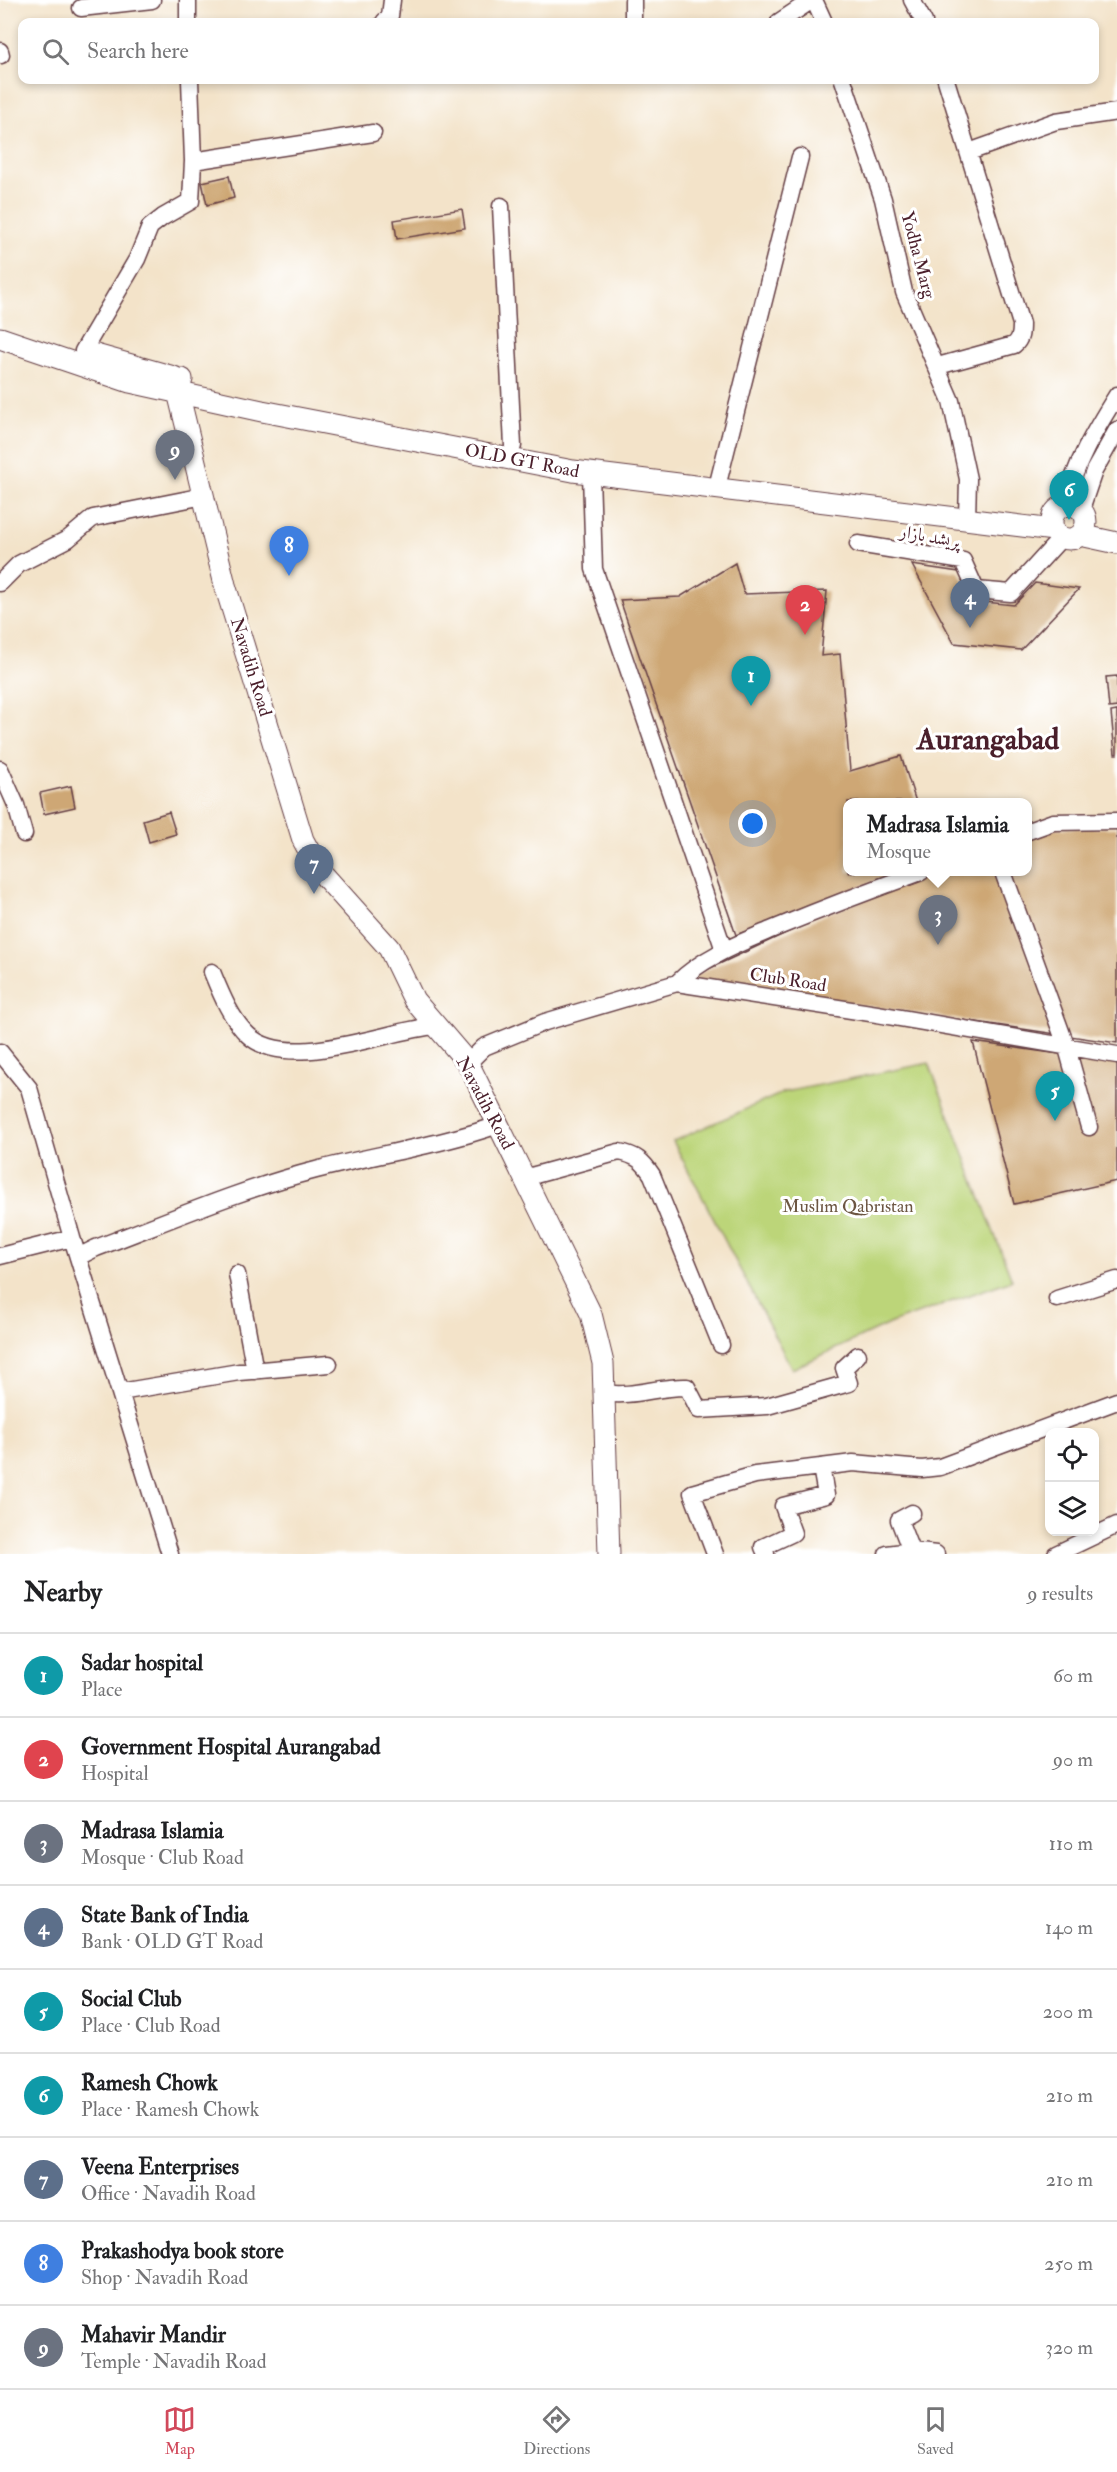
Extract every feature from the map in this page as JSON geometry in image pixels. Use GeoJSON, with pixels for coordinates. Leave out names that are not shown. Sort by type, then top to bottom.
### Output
{"type":"FeatureCollection","features":[{"type":"Feature","properties":{"kind":"main road","name":"OLD GT Road"},"geometry":{"type":"LineString","coordinates":[[0,324],[180,386],[591,474],[967,515],[1069,522],[1117,543]]}},
{"type":"Feature","properties":{"kind":"main road","name":"OLD GT Road"},"geometry":{"type":"LineString","coordinates":[[0,338],[130,382],[180,386],[513,446],[967,515]]}},
{"type":"Feature","properties":{"kind":"main road","name":"Navadih Road"},"geometry":{"type":"LineString","coordinates":[[180,386],[225,585],[303,840],[320,872],[389,948],[414,1000],[468,1063],[591,1314],[603,1363],[609,1554]]}},
{"type":"Feature","properties":{"kind":"main road"},"geometry":{"type":"LineString","coordinates":[[1069,522],[1117,528]]}},
{"type":"Feature","properties":{"kind":"street"},"geometry":{"type":"LineString","coordinates":[[81,10],[152,0]]}},
{"type":"Feature","properties":{"kind":"street"},"geometry":{"type":"LineString","coordinates":[[188,0],[188,18]]}},
{"type":"Feature","properties":{"kind":"street"},"geometry":{"type":"LineString","coordinates":[[388,18],[392,0]]}},
{"type":"Feature","properties":{"kind":"street"},"geometry":{"type":"LineString","coordinates":[[633,0],[633,18]]}},
{"type":"Feature","properties":{"kind":"street"},"geometry":{"type":"LineString","coordinates":[[785,18],[813,0],[822,18]]}},
{"type":"Feature","properties":{"kind":"street"},"geometry":{"type":"LineString","coordinates":[[912,0],[922,18]]}},
{"type":"Feature","properties":{"kind":"street"},"geometry":{"type":"LineString","coordinates":[[83,351],[137,259],[150,227],[191,201],[193,161],[190,84]]}},
{"type":"Feature","properties":{"kind":"street","name":"Yodha Marg"},"geometry":{"type":"LineString","coordinates":[[844,84],[883,199],[904,292],[938,366],[958,428],[968,479],[967,515]]}},
{"type":"Feature","properties":{"kind":"street"},"geometry":{"type":"LineString","coordinates":[[938,366],[1014,345],[1019,341],[1021,333],[1021,324],[947,84]]}},
{"type":"Feature","properties":{"kind":"street"},"geometry":{"type":"LineString","coordinates":[[969,152],[1056,121],[1117,112]]}},
{"type":"Feature","properties":{"kind":"street"},"geometry":{"type":"LineString","coordinates":[[193,161],[373,133]]}},
{"type":"Feature","properties":{"kind":"street"},"geometry":{"type":"LineString","coordinates":[[719,479],[800,157]]}},
{"type":"Feature","properties":{"kind":"street"},"geometry":{"type":"LineString","coordinates":[[501,206],[513,446]]}},
{"type":"Feature","properties":{"kind":"street"},"geometry":{"type":"LineString","coordinates":[[1069,522],[1069,485],[1082,455],[1117,395]]}},
{"type":"Feature","properties":{"kind":"street"},"geometry":{"type":"LineString","coordinates":[[1069,522],[1117,430]]}},
{"type":"Feature","properties":{"kind":"street"},"geometry":{"type":"LineString","coordinates":[[591,474],[594,569],[724,950]]}},
{"type":"Feature","properties":{"kind":"street"},"geometry":{"type":"LineString","coordinates":[[0,583],[19,564],[68,538],[93,518],[204,496]]}},
{"type":"Feature","properties":{"kind":"street","name":"پریشد بازار"},"geometry":{"type":"LineString","coordinates":[[858,544],[963,561],[976,590],[1011,593],[1069,522]]}},
{"type":"Feature","properties":{"kind":"street"},"geometry":{"type":"LineString","coordinates":[[0,769],[16,805],[24,834]]}},
{"type":"Feature","properties":{"kind":"street"},"geometry":{"type":"LineString","coordinates":[[1032,830],[1053,822],[1117,821]]}},
{"type":"Feature","properties":{"kind":"street"},"geometry":{"type":"LineString","coordinates":[[677,983],[686,974],[724,950],[826,907],[910,876]]}},
{"type":"Feature","properties":{"kind":"street"},"geometry":{"type":"LineString","coordinates":[[1004,876],[1067,1048],[1089,1127]]}},
{"type":"Feature","properties":{"kind":"street"},"geometry":{"type":"LineString","coordinates":[[212,972],[221,996],[238,1023],[249,1036],[265,1046],[288,1050],[348,1046],[416,1028],[435,1026]]}},
{"type":"Feature","properties":{"kind":"street","name":"Club Road"},"geometry":{"type":"LineString","coordinates":[[468,1063],[484,1047],[545,1022],[677,983],[1117,1055]]}},
{"type":"Feature","properties":{"kind":"street"},"geometry":{"type":"LineString","coordinates":[[0,1052],[29,1088],[72,1238],[170,1554]]}},
{"type":"Feature","properties":{"kind":"street"},"geometry":{"type":"LineString","coordinates":[[78,1257],[96,1248],[261,1186],[316,1170],[424,1147],[498,1125]]}},
{"type":"Feature","properties":{"kind":"street"},"geometry":{"type":"LineString","coordinates":[[524,1178],[619,1152],[633,1155],[644,1162],[652,1175],[721,1345]]}},
{"type":"Feature","properties":{"kind":"street"},"geometry":{"type":"LineString","coordinates":[[0,1256],[72,1238]]}},
{"type":"Feature","properties":{"kind":"street"},"geometry":{"type":"LineString","coordinates":[[237,1274],[255,1371]]}},
{"type":"Feature","properties":{"kind":"street"},"geometry":{"type":"LineString","coordinates":[[1058,1299],[1117,1280]]}},
{"type":"Feature","properties":{"kind":"street"},"geometry":{"type":"LineString","coordinates":[[604,1393],[620,1396],[647,1393],[668,1386],[687,1388],[699,1410],[767,1406],[849,1383],[844,1368],[858,1355]]}},
{"type":"Feature","properties":{"kind":"street"},"geometry":{"type":"LineString","coordinates":[[120,1392],[255,1371],[329,1364]]}},
{"type":"Feature","properties":{"kind":"street"},"geometry":{"type":"LineString","coordinates":[[715,1554],[692,1493],[755,1475],[854,1463],[922,1469],[940,1467],[1117,1401]]}},
{"type":"Feature","properties":{"kind":"street"},"geometry":{"type":"LineString","coordinates":[[766,1554],[763,1547],[793,1533],[783,1506],[826,1495],[821,1467]]}},
{"type":"Feature","properties":{"kind":"street"},"geometry":{"type":"LineString","coordinates":[[911,1551],[899,1520],[912,1513]]}},
{"type":"Feature","properties":{"kind":"street"},"geometry":{"type":"LineString","coordinates":[[1056,1554],[1117,1525]]}},
{"type":"Feature","properties":{"kind":"street"},"geometry":{"type":"LineString","coordinates":[[887,1554],[911,1551],[936,1554]]}},
{"type":"Feature","properties":{"kind":"green space","name":"Muslim Qabristan"},"geometry":{"type":"Polygon","coordinates":[[[929,1063],[1012,1280],[891,1323],[792,1369],[673,1141],[785,1092],[929,1063]]]}},
{"type":"Feature","properties":{"kind":"building"},"geometry":{"type":"Polygon","coordinates":[[[229,176],[234,198],[207,205],[202,182],[229,176]]]}},
{"type":"Feature","properties":{"kind":"building"},"geometry":{"type":"Polygon","coordinates":[[[462,209],[465,228],[397,239],[394,220],[462,209]]]}},
{"type":"Feature","properties":{"kind":"building"},"geometry":{"type":"Polygon","coordinates":[[[735,563],[744,594],[827,591],[821,656],[840,654],[850,771],[901,756],[915,798],[843,798],[843,876],[889,876],[736,935],[620,600],[680,597],[735,563]]]}},
{"type":"Feature","properties":{"kind":"building"},"geometry":{"type":"Polygon","coordinates":[[[912,565],[959,572],[975,601],[1014,605],[1035,583],[1079,589],[1021,650],[954,643],[912,565]]]}},
{"type":"Feature","properties":{"kind":"building"},"geometry":{"type":"Polygon","coordinates":[[[1117,676],[1117,707],[1109,708],[1106,677],[1117,676]]]}},
{"type":"Feature","properties":{"kind":"building"},"geometry":{"type":"Polygon","coordinates":[[[1117,711],[1117,754],[1115,754],[1111,712],[1117,711]]]}},
{"type":"Feature","properties":{"kind":"building"},"geometry":{"type":"Polygon","coordinates":[[[71,786],[75,807],[44,814],[40,793],[71,786]]]}},
{"type":"Feature","properties":{"kind":"building"},"geometry":{"type":"Polygon","coordinates":[[[169,812],[176,834],[149,842],[143,820],[169,812]]]}},
{"type":"Feature","properties":{"kind":"building"},"geometry":{"type":"Polygon","coordinates":[[[1052,828],[1117,828],[1117,1043],[687,979],[831,912],[926,876],[1032,876],[1032,836],[1052,828]]]}},
{"type":"Feature","properties":{"kind":"building"},"geometry":{"type":"Polygon","coordinates":[[[973,1042],[1117,1062],[1117,1181],[1014,1204],[973,1042]]]}},
{"type":"Feature","properties":{"kind":"place","name":"Mahavir Mandir"},"geometry":{"type":"Point","coordinates":[175,480]}},
{"type":"Feature","properties":{"kind":"place","name":"Ramesh Chowk"},"geometry":{"type":"Point","coordinates":[1069,520]}},
{"type":"Feature","properties":{"kind":"place","name":"Prakashodya book store"},"geometry":{"type":"Point","coordinates":[289,576]}},
{"type":"Feature","properties":{"kind":"place","name":"State Bank of India"},"geometry":{"type":"Point","coordinates":[970,628]}},
{"type":"Feature","properties":{"kind":"place","name":"Government Hospital Aurangabad"},"geometry":{"type":"Point","coordinates":[805,635]}},
{"type":"Feature","properties":{"kind":"place","name":"Sadar hospital"},"geometry":{"type":"Point","coordinates":[751,706]}},
{"type":"Feature","properties":{"kind":"place","name":"Veena Enterprises"},"geometry":{"type":"Point","coordinates":[314,894]}},
{"type":"Feature","properties":{"kind":"place","name":"Madrasa Islamia"},"geometry":{"type":"Point","coordinates":[938,945]}},
{"type":"Feature","properties":{"kind":"place","name":"Social Club"},"geometry":{"type":"Point","coordinates":[1055,1121]}},
{"type":"Feature","properties":{"kind":"district","name":"Aurangabad"},"geometry":{"type":"Point","coordinates":[988,739]}}]}
